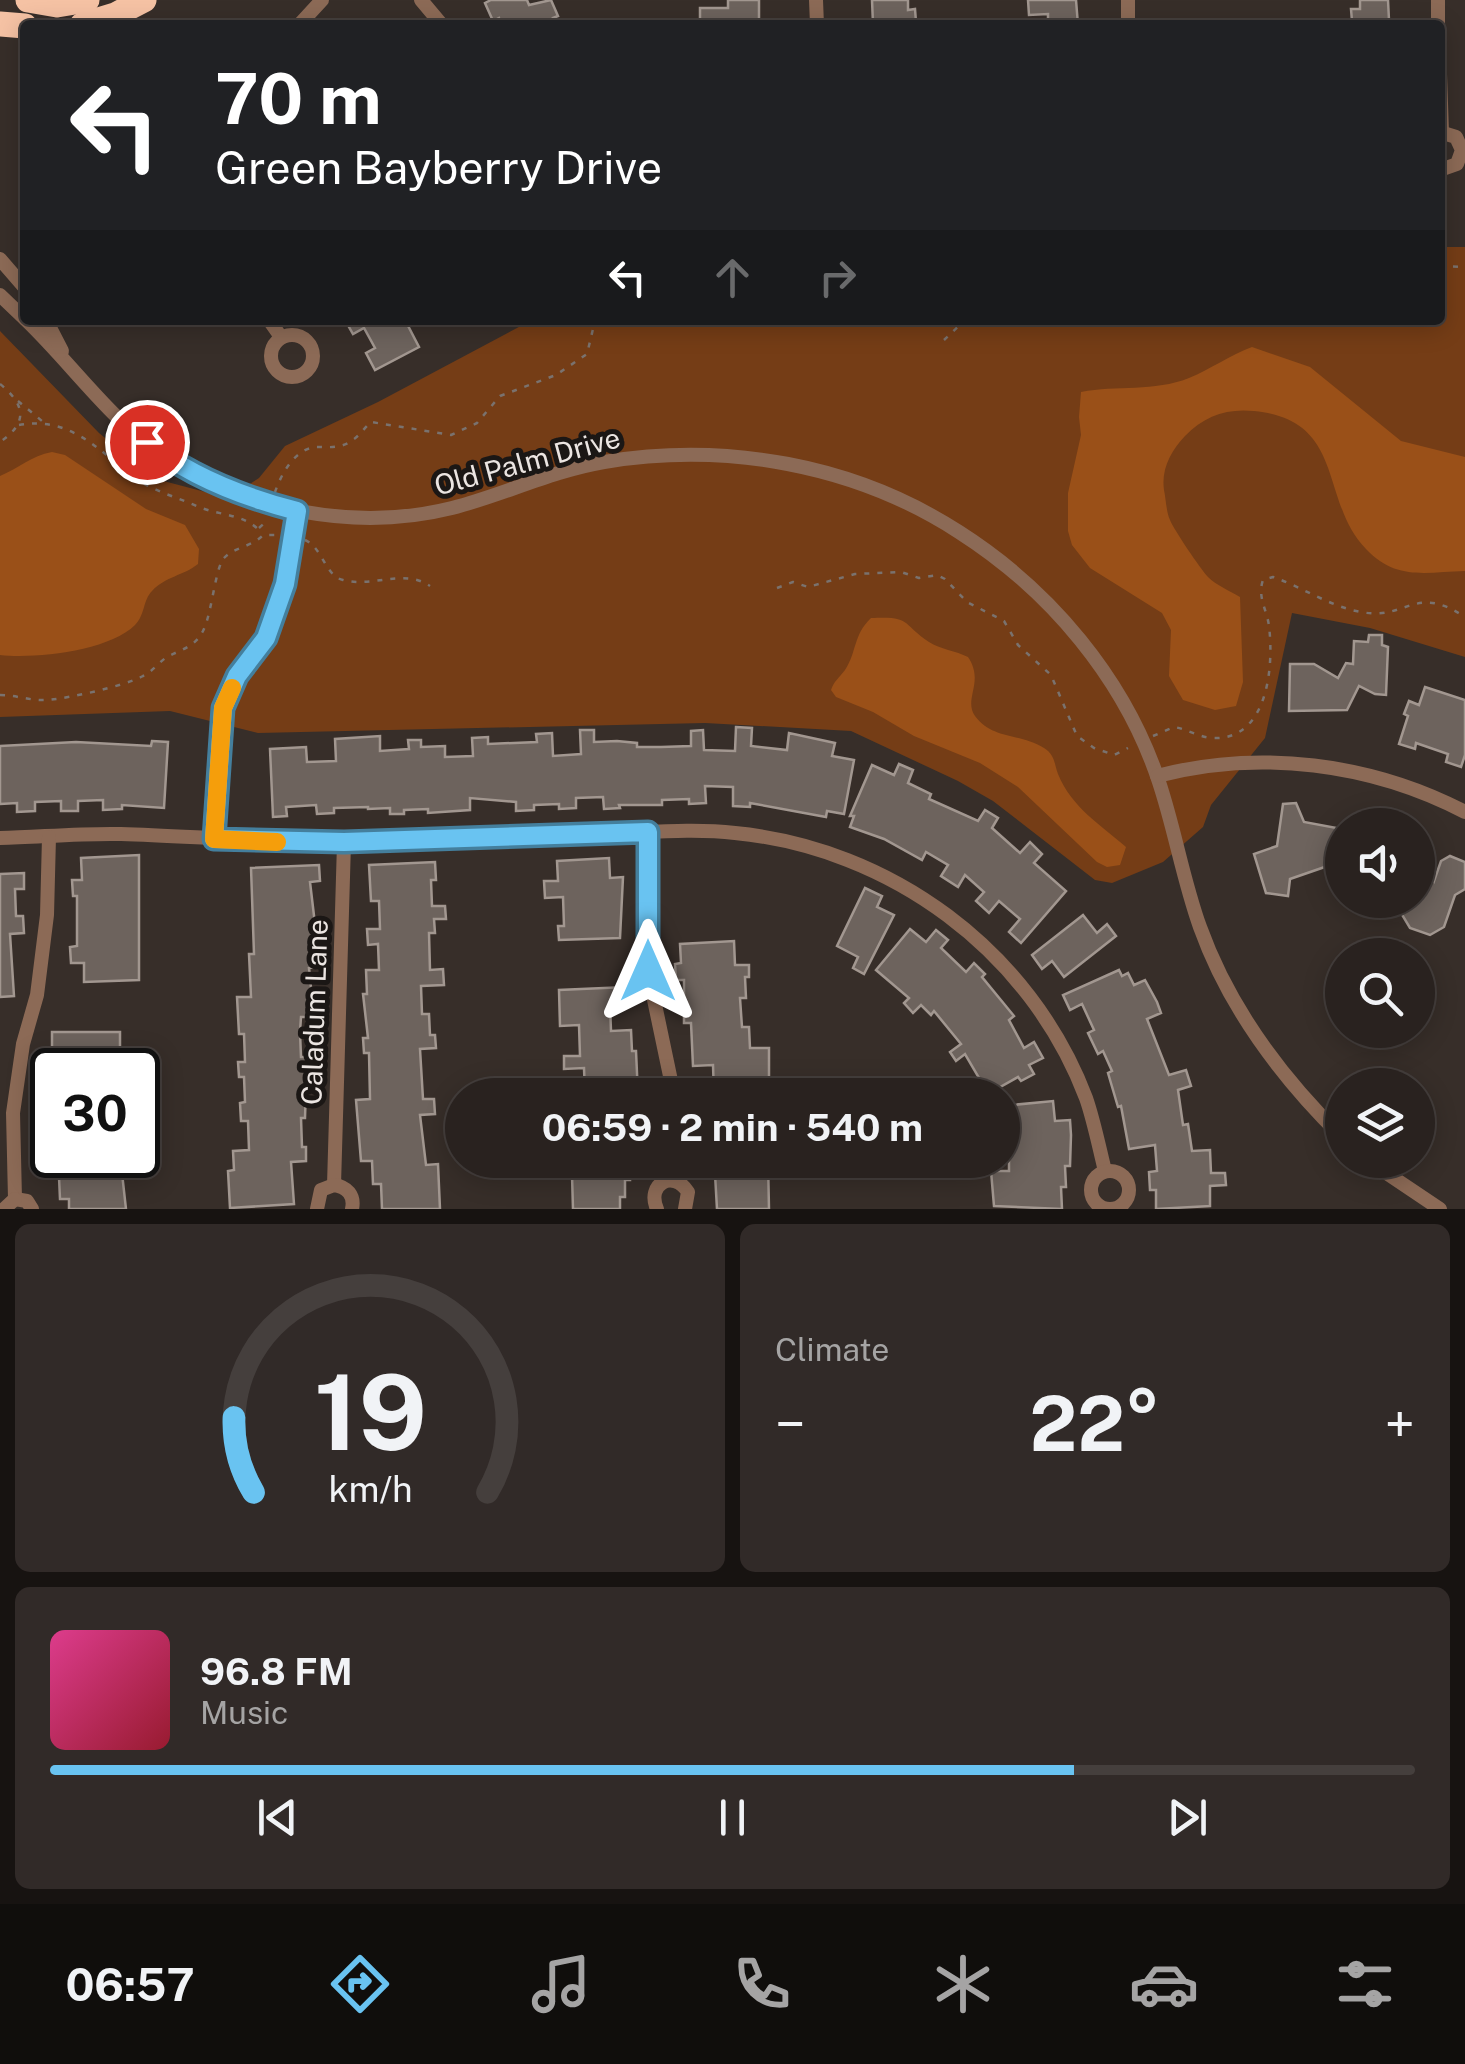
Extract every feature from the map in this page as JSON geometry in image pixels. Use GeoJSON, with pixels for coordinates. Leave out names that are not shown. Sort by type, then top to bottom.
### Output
{"type":"FeatureCollection","features":[{"type":"Feature","properties":{"kind":"highway"},"geometry":{"type":"LineString","coordinates":[[28,0],[57,5],[87,0]]}},
{"type":"Feature","properties":{"kind":"highway"},"geometry":{"type":"LineString","coordinates":[[99,20],[144,0]]}},
{"type":"Feature","properties":{"kind":"street"},"geometry":{"type":"LineString","coordinates":[[304,20],[322,0]]}},
{"type":"Feature","properties":{"kind":"street"},"geometry":{"type":"LineString","coordinates":[[421,0],[438,20]]}},
{"type":"Feature","properties":{"kind":"street"},"geometry":{"type":"LineString","coordinates":[[1445,133],[1456,137],[1462,150],[1456,164],[1445,168]]}},
{"type":"Feature","properties":{"kind":"street"},"geometry":{"type":"LineString","coordinates":[[0,259],[20,276]]}},
{"type":"Feature","properties":{"kind":"street","name":"Old Palm Drive"},"geometry":{"type":"LineString","coordinates":[[0,295],[20,313]]}},
{"type":"Feature","properties":{"kind":"street","name":"Old Palm Drive"},"geometry":{"type":"LineString","coordinates":[[32,325],[104,403],[165,456],[219,486],[297,511],[400,518],[453,508],[600,462],[710,454],[768,460],[866,484],[960,532],[1030,584],[1099,666],[1128,711],[1157,776],[1200,928],[1244,1017],[1300,1095],[1325,1119]]}},
{"type":"Feature","properties":{"kind":"street","name":"Old Palm Drive"},"geometry":{"type":"LineString","coordinates":[[49,325],[70,365]]}},
{"type":"Feature","properties":{"kind":"street"},"geometry":{"type":"LineString","coordinates":[[273,325],[281,337]]}},
{"type":"Feature","properties":{"kind":"street"},"geometry":{"type":"LineString","coordinates":[[214,839],[223,708],[237,676],[266,638],[285,584],[297,511]]}},
{"type":"Feature","properties":{"kind":"street"},"geometry":{"type":"LineString","coordinates":[[1157,776],[1193,767],[1238,763],[1328,767],[1374,776],[1465,812]]}},
{"type":"Feature","properties":{"kind":"street"},"geometry":{"type":"LineString","coordinates":[[648,832],[648,971],[670,1078]]}},
{"type":"Feature","properties":{"kind":"street"},"geometry":{"type":"LineString","coordinates":[[0,838],[118,834],[344,842],[734,832],[806,844],[858,862],[932,902],[999,962],[1060,1044],[1086,1098],[1105,1171]]}},
{"type":"Feature","properties":{"kind":"street"},"geometry":{"type":"LineString","coordinates":[[32,1209],[27,1201],[10,1204],[14,1114],[23,1044],[38,994],[47,915],[49,837]]}},
{"type":"Feature","properties":{"kind":"street","name":"Caladum Lane"},"geometry":{"type":"LineString","coordinates":[[334,1184],[344,842]]}},
{"type":"Feature","properties":{"kind":"street"},"geometry":{"type":"LineString","coordinates":[[1394,1178],[1440,1209]]}},
{"type":"Feature","properties":{"kind":"street"},"geometry":{"type":"LineString","coordinates":[[657,1209],[654,1190],[672,1179],[688,1192],[685,1209]]}},
{"type":"Feature","properties":{"kind":"street"},"geometry":{"type":"LineString","coordinates":[[317,1209],[321,1190],[334,1184],[348,1190],[352,1209]]}},
{"type":"Feature","properties":{"kind":"path"},"geometry":{"type":"LineString","coordinates":[[259,528],[266,524],[283,473],[297,455],[313,447],[329,449],[353,440],[371,422],[451,434],[477,423],[500,396],[556,375],[587,354],[593,329],[598,325]]}},
{"type":"Feature","properties":{"kind":"path"},"geometry":{"type":"LineString","coordinates":[[944,340],[960,325]]}},
{"type":"Feature","properties":{"kind":"path"},"geometry":{"type":"LineString","coordinates":[[0,384],[42,422],[98,446],[134,478],[162,494],[246,519],[263,535]]}},
{"type":"Feature","properties":{"kind":"path"},"geometry":{"type":"LineString","coordinates":[[17,400],[19,426]]}},
{"type":"Feature","properties":{"kind":"path"},"geometry":{"type":"LineString","coordinates":[[0,442],[19,426],[42,422]]}},
{"type":"Feature","properties":{"kind":"path"},"geometry":{"type":"LineString","coordinates":[[263,535],[292,537],[316,545],[333,574],[341,580],[383,582],[417,577],[430,586]]}},
{"type":"Feature","properties":{"kind":"path"},"geometry":{"type":"LineString","coordinates":[[0,695],[44,700],[143,676],[202,635],[211,613],[220,563],[226,555],[255,544],[263,535]]}},
{"type":"Feature","properties":{"kind":"path"},"geometry":{"type":"LineString","coordinates":[[777,588],[793,582],[808,587],[855,574],[901,572],[919,578],[945,579],[966,602],[1004,621],[1018,645],[1051,674],[1077,736],[1114,755],[1174,727],[1212,738],[1247,728],[1258,714],[1265,693],[1269,627],[1260,596],[1263,580],[1273,577],[1291,583],[1356,612],[1391,611],[1429,600],[1446,604],[1465,616]]}},
{"type":"Feature","properties":{"kind":"shaded area"},"geometry":{"type":"Polygon","coordinates":[[[1445,247],[1465,247],[1465,657],[1370,628],[1292,613],[1265,738],[1211,805],[1203,827],[1163,862],[1112,883],[1095,880],[993,801],[851,731],[705,723],[258,733],[170,711],[0,717],[0,331],[99,433],[156,479],[228,498],[259,478],[285,446],[523,325],[1445,325],[1445,247]]]}},
{"type":"Feature","properties":{"kind":"shaded area"},"geometry":{"type":"Polygon","coordinates":[[[1252,347],[1310,367],[1401,441],[1465,457],[1465,571],[1412,572],[1377,559],[1352,530],[1318,446],[1304,430],[1284,418],[1235,411],[1208,419],[1192,429],[1175,448],[1163,482],[1172,525],[1188,549],[1208,577],[1240,597],[1243,682],[1236,706],[1215,710],[1183,700],[1169,676],[1171,630],[1162,613],[1090,568],[1072,545],[1068,493],[1081,435],[1081,392],[1176,382],[1252,347]]]}},
{"type":"Feature","properties":{"kind":"shaded area"},"geometry":{"type":"Polygon","coordinates":[[[52,452],[65,455],[146,509],[185,525],[199,549],[198,564],[157,586],[135,625],[108,641],[51,654],[0,655],[0,476],[52,452]]]}},
{"type":"Feature","properties":{"kind":"shaded area"},"geometry":{"type":"Polygon","coordinates":[[[871,618],[905,622],[933,644],[968,657],[975,674],[971,703],[975,716],[998,733],[1035,743],[1048,751],[1071,797],[1126,847],[1120,865],[1107,867],[1097,862],[1018,787],[980,763],[836,697],[832,687],[871,618]]]}},
{"type":"Feature","properties":{"kind":"building"},"geometry":{"type":"Polygon","coordinates":[[[527,0],[529,5],[551,0],[558,16],[554,20],[493,20],[485,3],[527,0]]]}},
{"type":"Feature","properties":{"kind":"building"},"geometry":{"type":"Polygon","coordinates":[[[728,0],[759,0],[759,20],[700,20],[700,8],[728,8],[728,0]]]}},
{"type":"Feature","properties":{"kind":"building"},"geometry":{"type":"Polygon","coordinates":[[[872,0],[908,0],[908,10],[915,9],[916,20],[873,20],[872,0]]]}},
{"type":"Feature","properties":{"kind":"building"},"geometry":{"type":"Polygon","coordinates":[[[1028,0],[1076,0],[1078,20],[1048,20],[1048,14],[1029,15],[1028,0]]]}},
{"type":"Feature","properties":{"kind":"building"},"geometry":{"type":"Polygon","coordinates":[[[1360,0],[1388,0],[1389,20],[1352,20],[1351,9],[1360,9],[1360,0]]]}},
{"type":"Feature","properties":{"kind":"building"},"geometry":{"type":"Polygon","coordinates":[[[348,325],[408,325],[419,347],[375,370],[366,353],[375,348],[364,328],[353,334],[348,325]]]}},
{"type":"Feature","properties":{"kind":"building"},"geometry":{"type":"Polygon","coordinates":[[[1369,635],[1382,635],[1382,645],[1388,647],[1386,695],[1359,686],[1347,710],[1289,711],[1290,664],[1314,664],[1338,678],[1346,663],[1353,664],[1354,641],[1368,642],[1369,635]]]}},
{"type":"Feature","properties":{"kind":"building"},"geometry":{"type":"Polygon","coordinates":[[[1425,687],[1465,700],[1465,755],[1461,767],[1446,762],[1448,754],[1416,743],[1415,749],[1399,744],[1409,701],[1419,705],[1425,687]]]}},
{"type":"Feature","properties":{"kind":"building"},"geometry":{"type":"Polygon","coordinates":[[[736,727],[752,728],[751,746],[787,750],[789,733],[835,743],[832,756],[854,760],[844,814],[827,811],[826,817],[750,803],[750,807],[733,806],[733,787],[705,786],[706,803],[662,800],[662,805],[604,809],[603,797],[576,798],[576,808],[534,805],[534,810],[516,811],[516,802],[470,798],[470,810],[404,810],[404,814],[390,814],[390,808],[368,807],[334,808],[334,813],[317,814],[316,805],[286,807],[287,816],[273,817],[270,749],[306,747],[307,762],[336,761],[335,739],[380,736],[380,751],[409,749],[408,740],[421,740],[421,747],[445,746],[445,757],[473,756],[472,738],[488,737],[488,744],[537,742],[536,734],[552,733],[553,756],[581,754],[580,730],[594,730],[594,742],[661,747],[691,746],[691,731],[703,730],[704,750],[735,751],[736,727]]]}},
{"type":"Feature","properties":{"kind":"building"},"geometry":{"type":"Polygon","coordinates":[[[152,741],[168,742],[164,808],[122,805],[122,809],[103,810],[103,800],[78,801],[78,811],[61,811],[61,801],[35,802],[35,811],[17,812],[17,803],[0,804],[0,746],[76,742],[151,746],[152,741]]]}},
{"type":"Feature","properties":{"kind":"building"},"geometry":{"type":"Polygon","coordinates":[[[899,764],[913,770],[908,783],[931,794],[929,799],[978,821],[985,810],[998,818],[992,828],[1020,853],[1030,842],[1042,854],[1034,863],[1066,891],[1021,943],[1009,932],[1020,919],[999,901],[989,913],[976,901],[984,892],[965,875],[958,887],[941,876],[948,865],[926,852],[922,860],[884,839],[850,827],[854,816],[850,816],[872,765],[894,775],[899,764]]]}},
{"type":"Feature","properties":{"kind":"building"},"geometry":{"type":"Polygon","coordinates":[[[1296,803],[1304,822],[1325,826],[1325,867],[1290,879],[1288,896],[1266,893],[1254,854],[1277,846],[1283,804],[1296,803]]]}},
{"type":"Feature","properties":{"kind":"building"},"geometry":{"type":"Polygon","coordinates":[[[139,855],[139,980],[84,982],[84,963],[71,963],[70,947],[77,946],[77,896],[73,896],[72,880],[82,880],[81,858],[139,855]]]}},
{"type":"Feature","properties":{"kind":"building"},"geometry":{"type":"Polygon","coordinates":[[[1450,856],[1465,862],[1465,889],[1455,895],[1444,927],[1430,935],[1410,928],[1404,918],[1435,918],[1435,878],[1441,861],[1450,856]]]}},
{"type":"Feature","properties":{"kind":"building"},"geometry":{"type":"Polygon","coordinates":[[[609,858],[610,878],[623,877],[620,938],[559,940],[558,926],[564,926],[563,897],[545,898],[544,881],[558,881],[557,861],[609,858]]]}},
{"type":"Feature","properties":{"kind":"building"},"geometry":{"type":"Polygon","coordinates":[[[435,862],[432,906],[445,906],[446,919],[434,919],[435,933],[429,933],[430,970],[443,969],[444,985],[421,986],[422,1014],[429,1014],[430,1035],[435,1035],[436,1048],[420,1049],[423,1099],[434,1099],[435,1114],[420,1115],[426,1165],[438,1164],[440,1209],[382,1209],[381,1184],[373,1184],[372,1161],[361,1161],[356,1100],[370,1099],[363,994],[367,994],[366,970],[379,970],[378,944],[368,945],[367,929],[380,929],[379,901],[371,901],[369,865],[435,862]]]}},
{"type":"Feature","properties":{"kind":"building"},"geometry":{"type":"Polygon","coordinates":[[[319,865],[320,881],[310,882],[315,924],[311,924],[312,952],[319,952],[319,967],[309,968],[314,1017],[301,1017],[300,1032],[301,1057],[307,1057],[305,1118],[301,1118],[306,1161],[291,1162],[294,1204],[230,1208],[228,1171],[234,1170],[233,1151],[249,1150],[248,1121],[241,1121],[244,1077],[239,1077],[238,1062],[245,1062],[237,997],[251,997],[251,868],[319,865]]]}},
{"type":"Feature","properties":{"kind":"building"},"geometry":{"type":"Polygon","coordinates":[[[24,873],[24,889],[15,889],[16,916],[23,916],[24,933],[10,934],[14,996],[0,997],[0,874],[24,873]]]}},
{"type":"Feature","properties":{"kind":"building"},"geometry":{"type":"Polygon","coordinates":[[[865,888],[882,896],[877,907],[894,915],[864,974],[853,968],[858,957],[837,946],[865,888]]]}},
{"type":"Feature","properties":{"kind":"building"},"geometry":{"type":"Polygon","coordinates":[[[1083,915],[1097,933],[1107,924],[1116,936],[1064,977],[1052,961],[1042,969],[1032,955],[1083,915]]]}},
{"type":"Feature","properties":{"kind":"building"},"geometry":{"type":"Polygon","coordinates":[[[910,929],[926,942],[936,930],[948,940],[941,948],[966,972],[974,963],[985,974],[982,977],[1014,1016],[1009,1020],[1024,1048],[1034,1042],[1043,1058],[1029,1065],[1034,1074],[1021,1081],[1018,1077],[979,1078],[965,1054],[956,1061],[950,1052],[961,1044],[934,1011],[931,1015],[921,1005],[913,1013],[904,1003],[909,998],[876,970],[910,929]]]}},
{"type":"Feature","properties":{"kind":"building"},"geometry":{"type":"Polygon","coordinates":[[[734,941],[735,965],[749,965],[746,998],[740,998],[742,1027],[749,1027],[750,1048],[769,1048],[769,1078],[713,1078],[713,1065],[693,1066],[691,1023],[684,1023],[684,980],[676,980],[675,964],[681,963],[680,944],[734,941]]]}},
{"type":"Feature","properties":{"kind":"building"},"geometry":{"type":"Polygon","coordinates":[[[1119,970],[1122,976],[1128,973],[1134,985],[1145,980],[1157,1002],[1161,1013],[1147,1019],[1169,1075],[1186,1070],[1191,1086],[1178,1090],[1192,1151],[1210,1150],[1211,1173],[1225,1173],[1226,1185],[1210,1186],[1210,1206],[1156,1209],[1156,1190],[1150,1190],[1149,1172],[1157,1171],[1155,1145],[1129,1149],[1121,1106],[1118,1107],[1108,1073],[1112,1071],[1103,1051],[1098,1054],[1088,1033],[1094,1030],[1082,1004],[1070,1010],[1063,995],[1119,970]]]}},
{"type":"Feature","properties":{"kind":"building"},"geometry":{"type":"Polygon","coordinates":[[[626,987],[627,1004],[610,1004],[611,1031],[631,1030],[637,1078],[584,1078],[584,1068],[564,1069],[564,1056],[580,1056],[579,1025],[560,1026],[559,990],[626,987]]]}},
{"type":"Feature","properties":{"kind":"building"},"geometry":{"type":"Polygon","coordinates":[[[52,1032],[120,1032],[120,1048],[52,1048],[52,1032]]]}},
{"type":"Feature","properties":{"kind":"building"},"geometry":{"type":"Polygon","coordinates":[[[1053,1101],[1055,1121],[1070,1120],[1070,1166],[1065,1166],[1066,1187],[1061,1187],[1062,1209],[994,1206],[992,1178],[1020,1178],[1020,1104],[1053,1101]]]}},
{"type":"Feature","properties":{"kind":"building"},"geometry":{"type":"Polygon","coordinates":[[[59,1178],[123,1178],[126,1209],[69,1209],[69,1199],[60,1199],[59,1178]]]}},
{"type":"Feature","properties":{"kind":"building"},"geometry":{"type":"Polygon","coordinates":[[[572,1178],[630,1178],[625,1180],[620,1209],[573,1209],[572,1178]]]}},
{"type":"Feature","properties":{"kind":"building"},"geometry":{"type":"Polygon","coordinates":[[[715,1178],[768,1178],[769,1209],[717,1209],[715,1178]]]}},
{"type":"Feature","properties":{"kind":"slow traffic"},"geometry":{"type":"LineString","coordinates":[[232,688],[223,708],[214,839],[277,842]]}},
{"type":"Feature","properties":{"kind":"route"},"geometry":{"type":"LineString","coordinates":[[147,442],[219,486],[297,511],[285,584],[266,638],[237,676],[223,708],[214,839],[344,842],[648,832],[648,971]]}}]}
